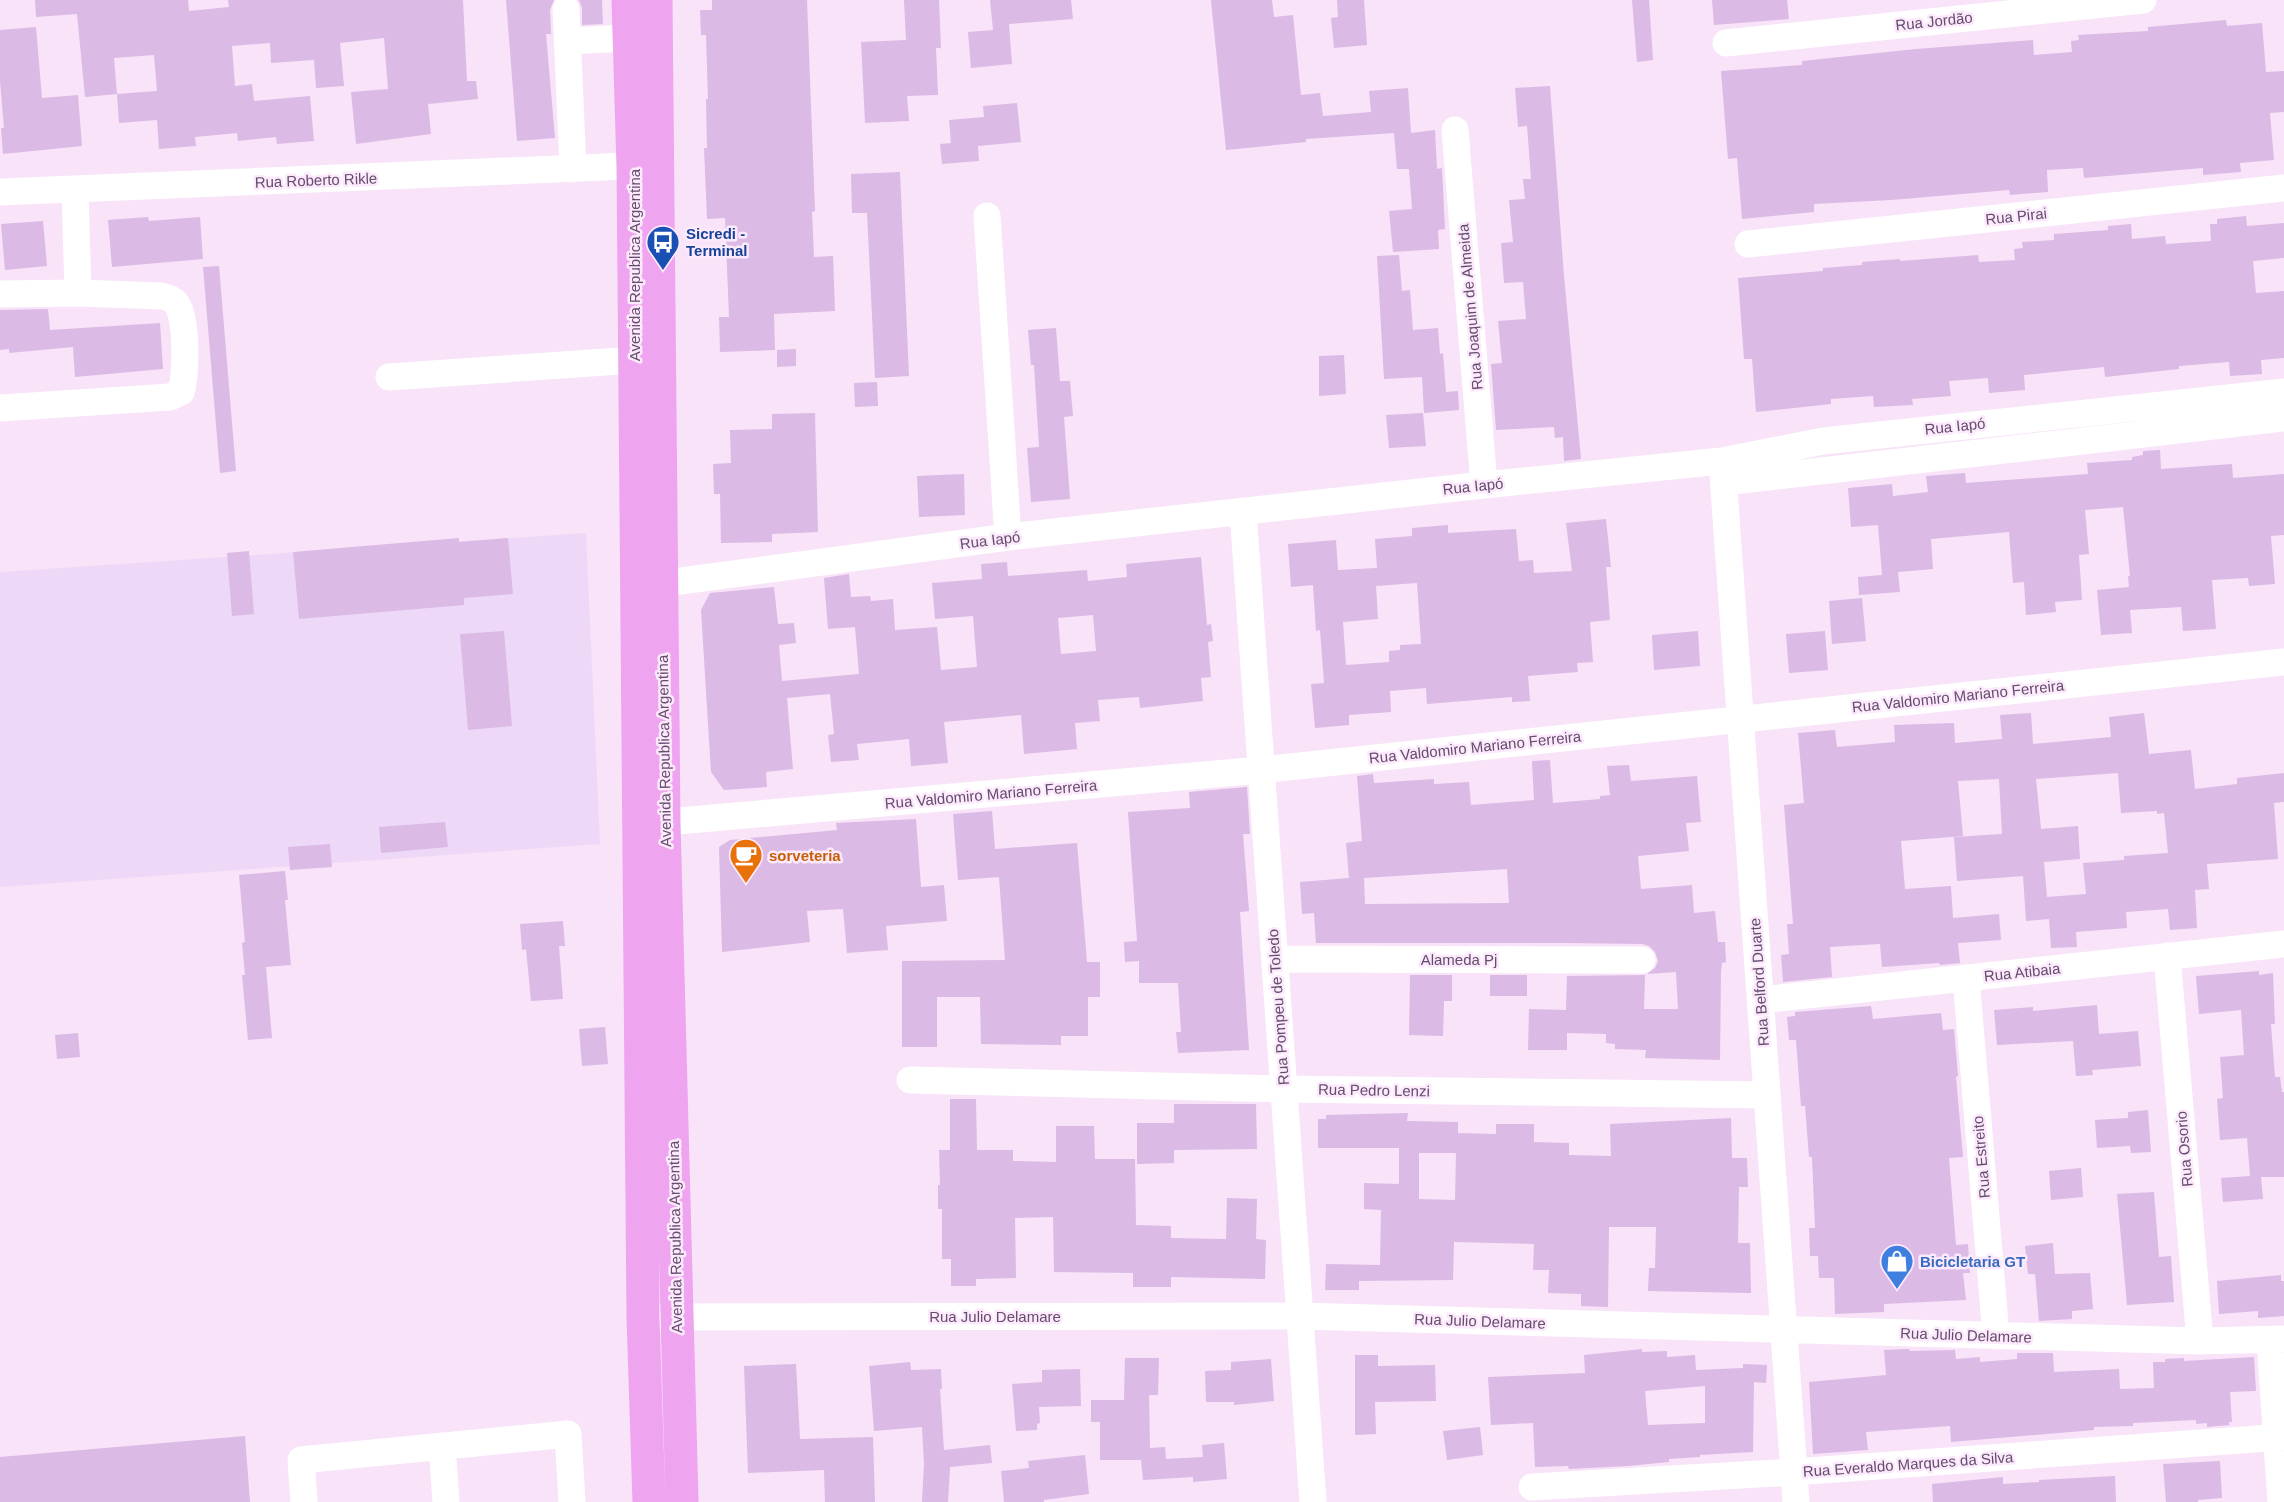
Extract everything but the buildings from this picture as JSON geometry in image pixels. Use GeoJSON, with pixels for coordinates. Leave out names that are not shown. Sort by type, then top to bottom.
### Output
{"type":"FeatureCollection","features":[{"type":"Feature","properties":{"kind":"main road","name":"Avenida Republica Argentina"},"geometry":{"type":"LineString","coordinates":[[628,0],[629,38],[646,166],[651,824],[643,1317],[649,1502]]}},
{"type":"Feature","properties":{"kind":"main road","name":"Avenida Republica Argentina"},"geometry":{"type":"LineString","coordinates":[[649,585],[634,360],[656,0]]}},
{"type":"Feature","properties":{"kind":"main road","name":"Avenida Republica Argentina"},"geometry":{"type":"LineString","coordinates":[[651,824],[677,1316],[682,1502]]}},
{"type":"Feature","properties":{"kind":"street","name":"Rua Jordão"},"geometry":{"type":"LineString","coordinates":[[1726,43],[2142,0]]}},
{"type":"Feature","properties":{"kind":"street"},"geometry":{"type":"LineString","coordinates":[[566,9],[573,169]]}},
{"type":"Feature","properties":{"kind":"street"},"geometry":{"type":"LineString","coordinates":[[568,41],[629,38]]}},
{"type":"Feature","properties":{"kind":"street","name":"Rua Joaquim de Almeida"},"geometry":{"type":"LineString","coordinates":[[1455,130],[1484,485]]}},
{"type":"Feature","properties":{"kind":"street","name":"Rua Roberto Rikle"},"geometry":{"type":"LineString","coordinates":[[0,192],[646,166]]}},
{"type":"Feature","properties":{"kind":"street","name":"Rua Pirai"},"geometry":{"type":"LineString","coordinates":[[1748,244],[2284,188]]}},
{"type":"Feature","properties":{"kind":"street"},"geometry":{"type":"LineString","coordinates":[[75,190],[78,293]]}},
{"type":"Feature","properties":{"kind":"street"},"geometry":{"type":"LineString","coordinates":[[987,216],[1008,537]]}},
{"type":"Feature","properties":{"kind":"street"},"geometry":{"type":"LineString","coordinates":[[0,294],[78,293],[162,296],[174,301],[182,314],[185,380],[181,392],[170,397],[0,408]]}},
{"type":"Feature","properties":{"kind":"street"},"geometry":{"type":"LineString","coordinates":[[389,376],[634,360]]}},
{"type":"Feature","properties":{"kind":"street","name":"Rua Iapó"},"geometry":{"type":"LineString","coordinates":[[1723,471],[1823,441],[2284,392]]}},
{"type":"Feature","properties":{"kind":"street","name":"Rua Iapó"},"geometry":{"type":"LineString","coordinates":[[649,585],[1008,537],[1484,485],[1723,471],[2284,418]]}},
{"type":"Feature","properties":{"kind":"street","name":"Rua Belford Duarte"},"geometry":{"type":"LineString","coordinates":[[1723,471],[1796,1502]]}},
{"type":"Feature","properties":{"kind":"street","name":"Rua Pompeu de Toledo"},"geometry":{"type":"LineString","coordinates":[[1243,511],[1313,1502]]}},
{"type":"Feature","properties":{"kind":"street","name":"Rua Valdomiro Mariano Ferreira"},"geometry":{"type":"LineString","coordinates":[[651,824],[1261,770],[2284,662]]}},
{"type":"Feature","properties":{"kind":"street","name":"Rua Atibaia"},"geometry":{"type":"LineString","coordinates":[[1761,1000],[2284,944]]}},
{"type":"Feature","properties":{"kind":"street","name":"Rua Osorio"},"geometry":{"type":"LineString","coordinates":[[2167,956],[2200,1341]]}},
{"type":"Feature","properties":{"kind":"street","name":"Alameda Pj"},"geometry":{"type":"LineString","coordinates":[[1275,959],[1642,960]]}},
{"type":"Feature","properties":{"kind":"street","name":"Rua Estreito"},"geometry":{"type":"LineString","coordinates":[[1966,978],[1996,1336]]}},
{"type":"Feature","properties":{"kind":"street","name":"Rua Pedro Lenzi"},"geometry":{"type":"LineString","coordinates":[[910,1080],[1285,1089],[1766,1095]]}},
{"type":"Feature","properties":{"kind":"street","name":"Rua Julio Delamare"},"geometry":{"type":"LineString","coordinates":[[643,1317],[1300,1316],[2200,1341],[2277,1339]]}},
{"type":"Feature","properties":{"kind":"street"},"geometry":{"type":"LineString","coordinates":[[2277,1339],[2281,1502]]}},
{"type":"Feature","properties":{"kind":"street"},"geometry":{"type":"LineString","coordinates":[[304,1502],[301,1460],[568,1434],[572,1502]]}},
{"type":"Feature","properties":{"kind":"street","name":"Rua Everaldo Marques da Silva"},"geometry":{"type":"LineString","coordinates":[[1532,1487],[1794,1472],[2280,1437]]}},
{"type":"Feature","properties":{"kind":"street"},"geometry":{"type":"LineString","coordinates":[[442,1446],[446,1502]]}},
{"type":"Feature","properties":{"kind":"shaded area"},"geometry":{"type":"Polygon","coordinates":[[[586,533],[600,844],[0,887],[0,572],[586,533]]]}},
{"type":"Feature","properties":{"kind":"place","name":"Sicredi - Terminal"},"geometry":{"type":"Point","coordinates":[663,271]}},
{"type":"Feature","properties":{"kind":"place","name":"sorveteria"},"geometry":{"type":"Point","coordinates":[746,884]}},
{"type":"Feature","properties":{"kind":"place","name":"Bicicletaria GT"},"geometry":{"type":"Point","coordinates":[1897,1290]}}]}
